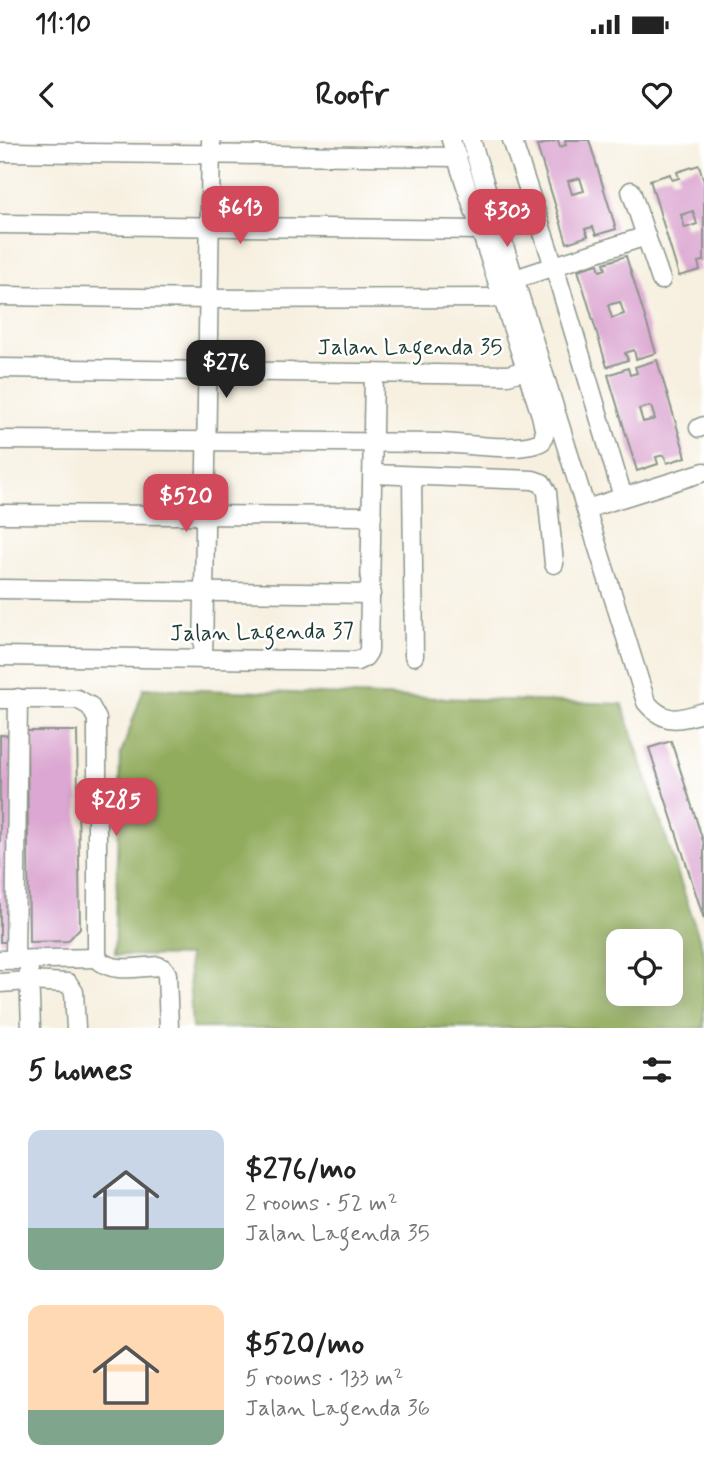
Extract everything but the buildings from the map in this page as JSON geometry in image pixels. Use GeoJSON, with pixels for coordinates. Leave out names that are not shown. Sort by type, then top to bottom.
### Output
{"type":"FeatureCollection","features":[{"type":"Feature","properties":{"kind":"street"},"geometry":{"type":"LineString","coordinates":[[471,140],[646,702],[660,716],[671,719],[704,712]]}},
{"type":"Feature","properties":{"kind":"street"},"geometry":{"type":"LineString","coordinates":[[512,140],[554,266],[623,497]]}},
{"type":"Feature","properties":{"kind":"street"},"geometry":{"type":"LineString","coordinates":[[203,659],[211,147]]}},
{"type":"Feature","properties":{"kind":"street"},"geometry":{"type":"LineString","coordinates":[[0,152],[211,147],[454,148],[545,433],[542,442],[534,446],[0,440]]}},
{"type":"Feature","properties":{"kind":"street"},"geometry":{"type":"LineString","coordinates":[[631,191],[661,281]]}},
{"type":"Feature","properties":{"kind":"street"},"geometry":{"type":"LineString","coordinates":[[0,224],[480,230]]}},
{"type":"Feature","properties":{"kind":"street"},"geometry":{"type":"LineString","coordinates":[[515,279],[646,236]]}},
{"type":"Feature","properties":{"kind":"street"},"geometry":{"type":"LineString","coordinates":[[0,296],[209,299],[502,298]]}},
{"type":"Feature","properties":{"kind":"street","name":"Jalan Lagenda 35"},"geometry":{"type":"LineString","coordinates":[[0,368],[508,375],[526,370]]}},
{"type":"Feature","properties":{"kind":"street","name":"Jalan Lagenda 37"},"geometry":{"type":"LineString","coordinates":[[0,656],[357,661],[365,657],[369,651],[371,594],[374,373]]}},
{"type":"Feature","properties":{"kind":"street"},"geometry":{"type":"LineString","coordinates":[[586,509],[704,472]]}},
{"type":"Feature","properties":{"kind":"street"},"geometry":{"type":"LineString","coordinates":[[373,474],[533,480],[542,483],[547,492],[554,564]]}},
{"type":"Feature","properties":{"kind":"street"},"geometry":{"type":"LineString","coordinates":[[411,476],[414,656]]}},
{"type":"Feature","properties":{"kind":"street"},"geometry":{"type":"LineString","coordinates":[[0,514],[372,516]]}},
{"type":"Feature","properties":{"kind":"street"},"geometry":{"type":"LineString","coordinates":[[0,589],[371,594]]}},
{"type":"Feature","properties":{"kind":"street"},"geometry":{"type":"LineString","coordinates":[[19,698],[15,960],[29,981],[31,1028]]}},
{"type":"Feature","properties":{"kind":"street"},"geometry":{"type":"LineString","coordinates":[[0,699],[77,699],[90,706],[97,719],[97,958],[102,964],[116,968],[158,966],[164,969],[167,974],[169,1028]]}},
{"type":"Feature","properties":{"kind":"street"},"geometry":{"type":"LineString","coordinates":[[15,960],[97,958]]}},
{"type":"Feature","properties":{"kind":"street"},"geometry":{"type":"LineString","coordinates":[[0,984],[29,981],[68,983],[72,986],[76,1028]]}},
{"type":"Feature","properties":{"kind":"green space"},"geometry":{"type":"Polygon","coordinates":[[[144,688],[622,704],[704,953],[704,1028],[192,1028],[188,956],[115,955],[121,754],[144,688]]]}}]}
